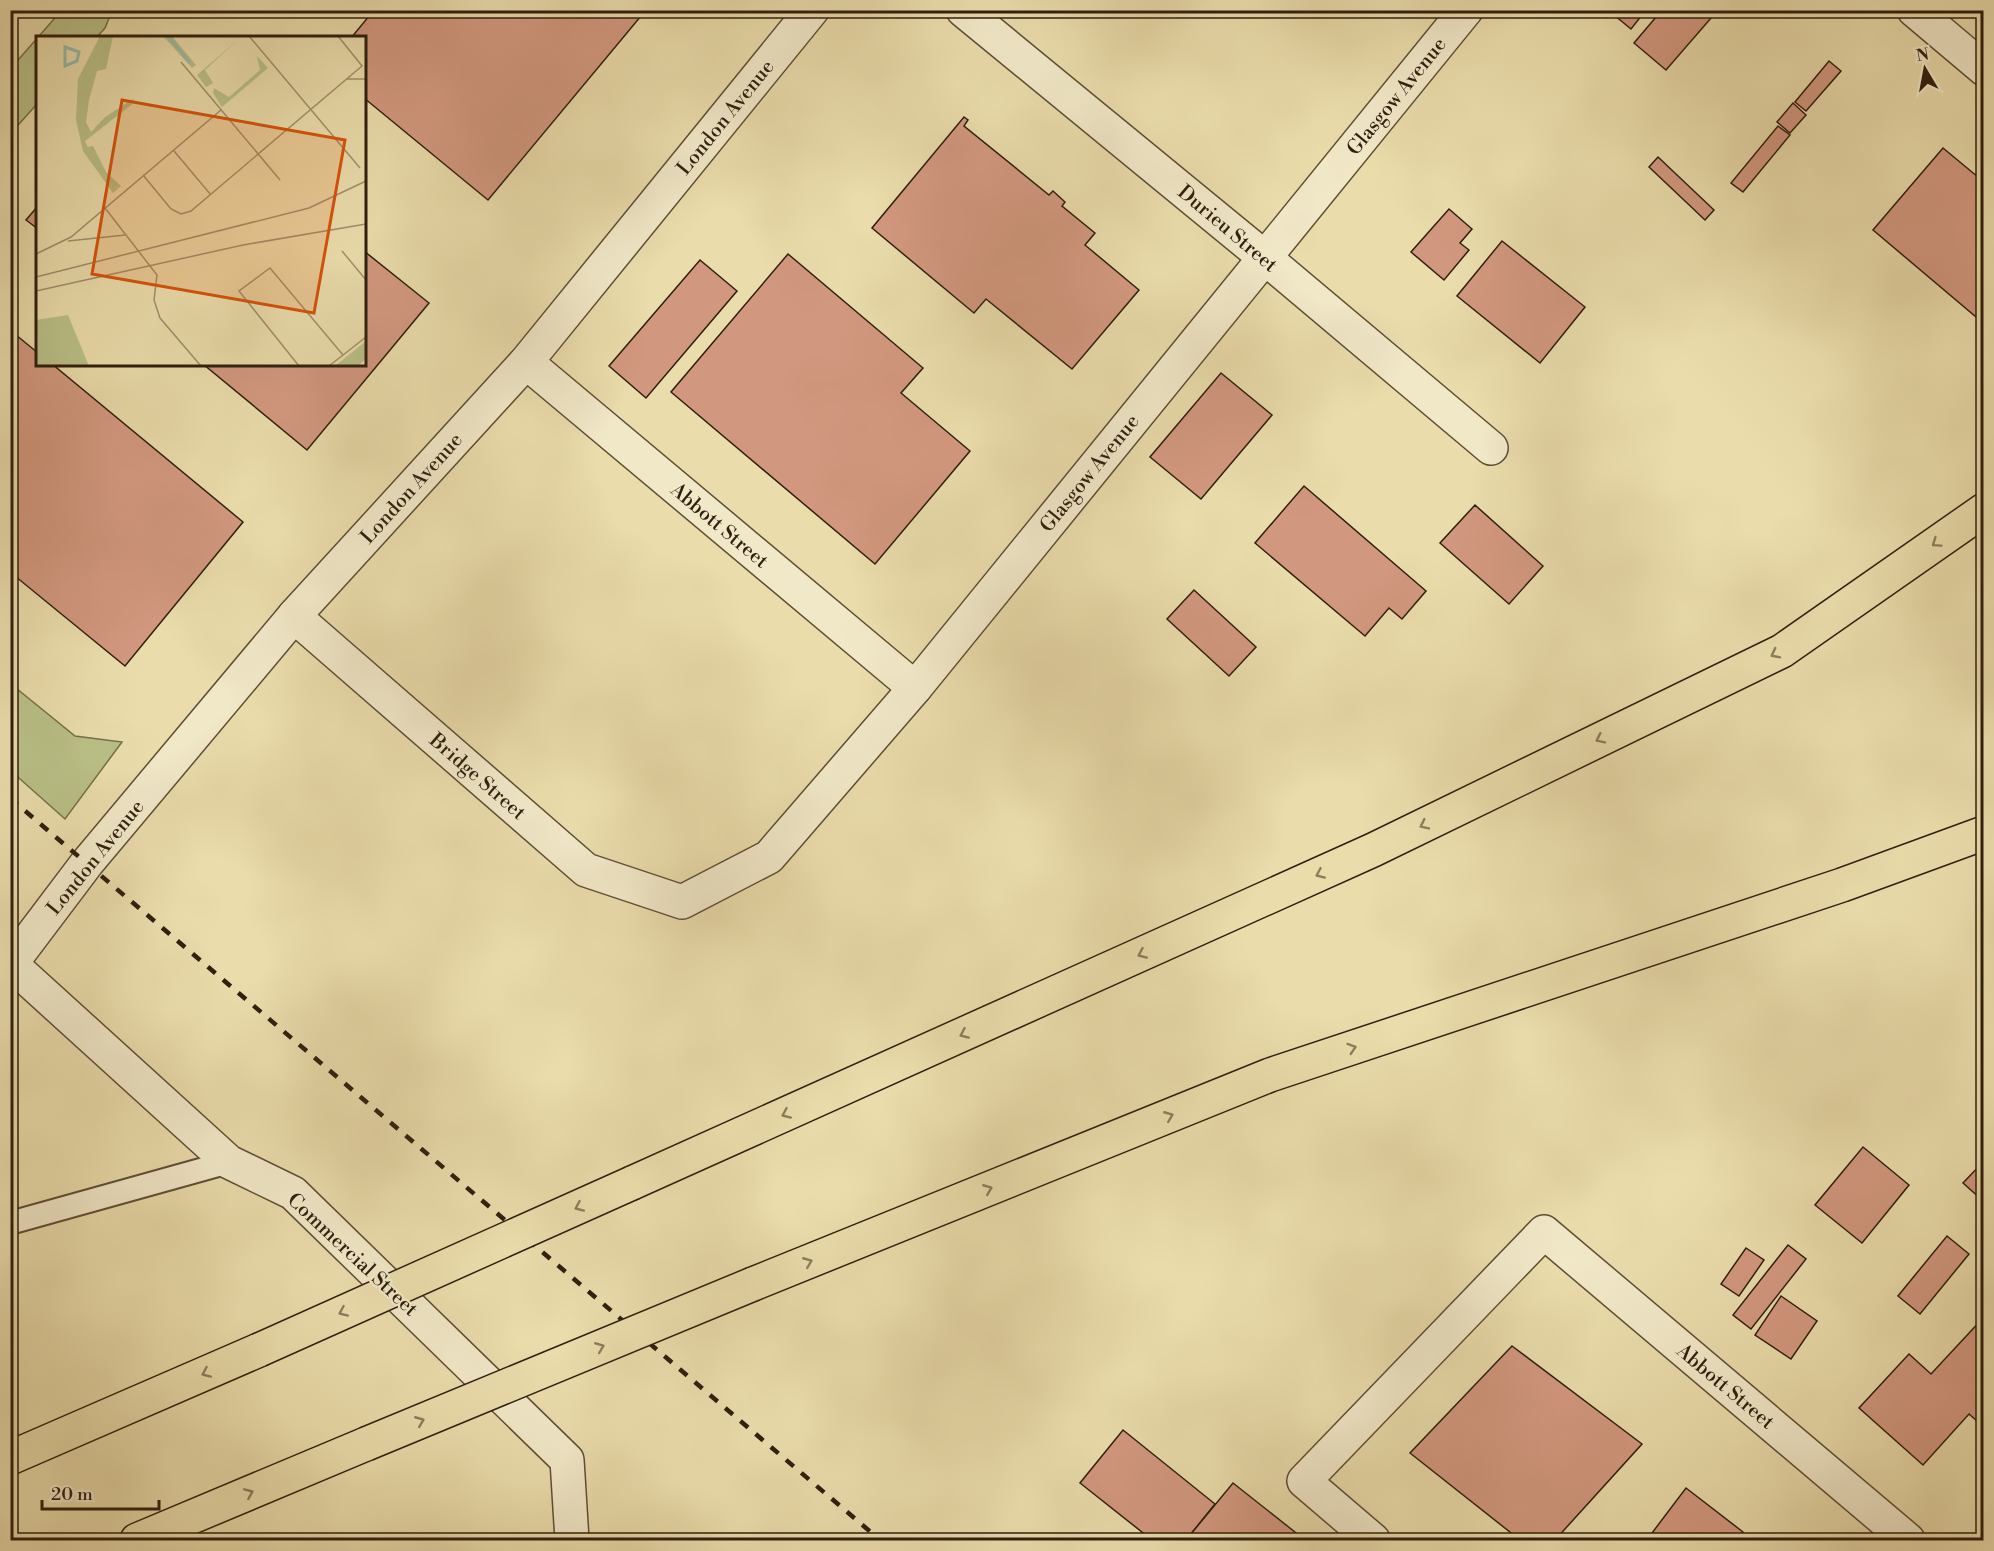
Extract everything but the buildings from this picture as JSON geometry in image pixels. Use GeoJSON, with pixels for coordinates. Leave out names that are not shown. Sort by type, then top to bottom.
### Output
{"type":"FeatureCollection","features":[{"type":"Feature","properties":{"kind":"highway"},"geometry":{"type":"LineString","coordinates":[[10,1458],[260,1350],[1373,850],[1782,651],[1983,510]]}},
{"type":"Feature","properties":{"kind":"highway"},"geometry":{"type":"LineString","coordinates":[[137,1540],[753,1284],[1270,1076],[1842,885],[1983,833]]}},
{"type":"Feature","properties":{"kind":"street","name":"London Avenue"},"geometry":{"type":"LineString","coordinates":[[11,964],[87,863],[294,616],[526,362],[812,10]]}},
{"type":"Feature","properties":{"kind":"street","name":"Durieu Street"},"geometry":{"type":"LineString","coordinates":[[963,10],[1264,257],[1491,448]]}},
{"type":"Feature","properties":{"kind":"street","name":"Glasgow Avenue"},"geometry":{"type":"LineString","coordinates":[[682,902],[769,858],[915,688],[1466,10]]}},
{"type":"Feature","properties":{"kind":"street"},"geometry":{"type":"LineString","coordinates":[[1914,10],[1983,69]]}},
{"type":"Feature","properties":{"kind":"street","name":"Abbott Street"},"geometry":{"type":"LineString","coordinates":[[526,362],[915,688]]}},
{"type":"Feature","properties":{"kind":"street","name":"Bridge Street"},"geometry":{"type":"LineString","coordinates":[[294,616],[586,870],[682,902]]}},
{"type":"Feature","properties":{"kind":"street","name":"Commercial Street"},"geometry":{"type":"LineString","coordinates":[[11,964],[230,1162],[293,1193],[567,1460],[572,1540]]}},
{"type":"Feature","properties":{"kind":"street","name":"Abbott Street"},"geometry":{"type":"LineString","coordinates":[[1373,1540],[1304,1481],[1544,1232],[1908,1540]]}},
{"type":"Feature","properties":{"kind":"lane"},"geometry":{"type":"LineString","coordinates":[[10,1223],[230,1162]]}},
{"type":"Feature","properties":{"kind":"green space"},"geometry":{"type":"Polygon","coordinates":[[[61,11],[112,11],[105,28],[98,36],[39,36],[61,11]]]}},
{"type":"Feature","properties":{"kind":"green space"},"geometry":{"type":"Polygon","coordinates":[[[36,40],[36,105],[11,133],[11,68],[36,40]]]}},
{"type":"Feature","properties":{"kind":"green space"},"geometry":{"type":"Polygon","coordinates":[[[11,684],[75,736],[122,742],[65,819],[11,771],[11,684]]]}},
{"type":"Feature","properties":{"kind":"railway"},"geometry":{"type":"LineString","coordinates":[[10,798],[880,1540]]}}]}
